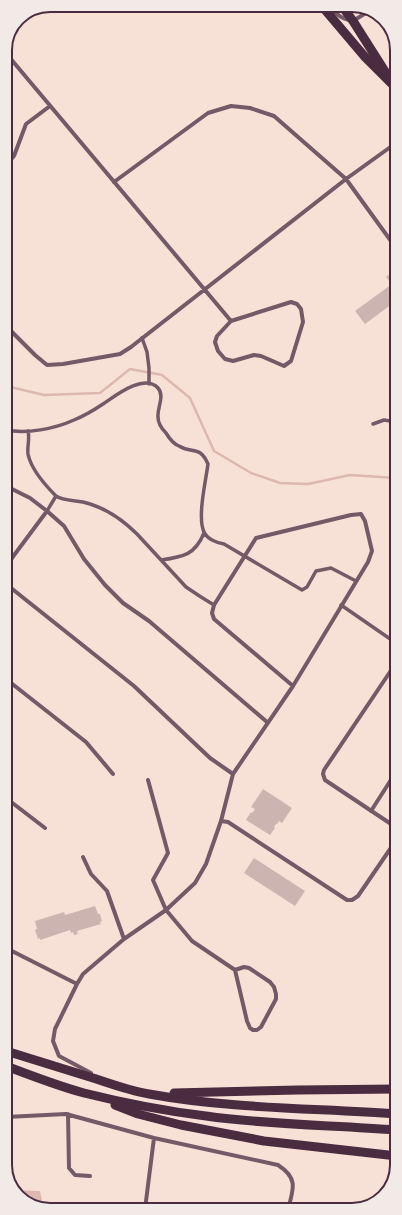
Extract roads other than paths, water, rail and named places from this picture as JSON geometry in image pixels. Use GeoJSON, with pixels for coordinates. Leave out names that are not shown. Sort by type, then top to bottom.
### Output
{"type":"FeatureCollection","features":[{"type":"Feature","properties":{"kind":"main road"},"geometry":{"type":"LineString","coordinates":[[327,12],[365,57],[390,82]]}},
{"type":"Feature","properties":{"kind":"main road"},"geometry":{"type":"LineString","coordinates":[[346,12],[390,79]]}},
{"type":"Feature","properties":{"kind":"main road"},"geometry":{"type":"LineString","coordinates":[[12,1053],[116,1086],[147,1094],[210,1103],[390,1113]]}},
{"type":"Feature","properties":{"kind":"main road"},"geometry":{"type":"LineString","coordinates":[[12,1068],[82,1092],[138,1114],[229,1135],[271,1142],[390,1155]]}},
{"type":"Feature","properties":{"kind":"main road"},"geometry":{"type":"LineString","coordinates":[[147,1094],[390,1089]]}},
{"type":"Feature","properties":{"kind":"main road"},"geometry":{"type":"LineString","coordinates":[[82,1092],[123,1102],[207,1117],[390,1130]]}},
{"type":"Feature","properties":{"kind":"street"},"geometry":{"type":"LineString","coordinates":[[334,12],[344,19],[353,21],[364,14]]}},
{"type":"Feature","properties":{"kind":"street"},"geometry":{"type":"LineString","coordinates":[[12,60],[231,321]]}},
{"type":"Feature","properties":{"kind":"street"},"geometry":{"type":"LineString","coordinates":[[12,158],[26,124],[50,106]]}},
{"type":"Feature","properties":{"kind":"street"},"geometry":{"type":"LineString","coordinates":[[114,182],[208,113],[231,106],[250,108],[274,116],[346,179],[390,240]]}},
{"type":"Feature","properties":{"kind":"street"},"geometry":{"type":"LineString","coordinates":[[12,332],[47,365],[63,364],[120,354],[126,351],[204,289],[390,146]]}},
{"type":"Feature","properties":{"kind":"street"},"geometry":{"type":"LineString","coordinates":[[291,302],[297,304],[301,309],[303,322],[291,361],[284,366],[261,356],[254,355],[233,361],[225,359],[218,351],[215,342],[217,336],[231,321],[291,302]]}},
{"type":"Feature","properties":{"kind":"street"},"geometry":{"type":"LineString","coordinates":[[142,338],[147,352],[149,384]]}},
{"type":"Feature","properties":{"kind":"street"},"geometry":{"type":"LineString","coordinates":[[12,431],[28,432],[61,425],[88,414],[123,390],[138,385],[153,384],[158,388],[161,399],[158,417],[159,425],[178,446],[196,450],[202,454],[208,464],[202,507],[202,528],[208,537],[218,543],[224,544],[302,590],[307,587],[316,571],[331,568],[356,581]]}},
{"type":"Feature","properties":{"kind":"street"},"geometry":{"type":"LineString","coordinates":[[373,424],[384,420],[390,421]]}},
{"type":"Feature","properties":{"kind":"street"},"geometry":{"type":"LineString","coordinates":[[28,432],[28,452],[30,460],[39,475],[56,496],[95,506],[119,518],[137,534],[186,587],[214,605]]}},
{"type":"Feature","properties":{"kind":"street"},"geometry":{"type":"LineString","coordinates":[[12,489],[30,498],[64,526],[84,559],[105,585],[123,603],[149,621],[267,722]]}},
{"type":"Feature","properties":{"kind":"street"},"geometry":{"type":"LineString","coordinates":[[12,558],[47,511],[56,496]]}},
{"type":"Feature","properties":{"kind":"street"},"geometry":{"type":"LineString","coordinates":[[116,1086],[74,1065],[60,1056],[53,1041],[55,1029],[83,974],[124,939],[166,910],[195,883],[206,864],[233,774],[267,722],[293,686],[368,562],[372,551],[365,521],[361,514],[351,515],[256,538],[214,605],[212,612],[214,618],[293,686]]}},
{"type":"Feature","properties":{"kind":"street"},"geometry":{"type":"LineString","coordinates":[[161,560],[185,555],[192,551],[200,542],[204,533]]}},
{"type":"Feature","properties":{"kind":"street"},"geometry":{"type":"LineString","coordinates":[[12,589],[134,686],[210,758],[233,774]]}},
{"type":"Feature","properties":{"kind":"street"},"geometry":{"type":"LineString","coordinates":[[341,605],[390,639]]}},
{"type":"Feature","properties":{"kind":"street"},"geometry":{"type":"LineString","coordinates":[[390,672],[324,770],[323,774],[325,780],[390,823]]}},
{"type":"Feature","properties":{"kind":"street"},"geometry":{"type":"LineString","coordinates":[[12,684],[86,742],[113,774]]}},
{"type":"Feature","properties":{"kind":"street"},"geometry":{"type":"LineString","coordinates":[[148,780],[168,853],[153,880],[166,910],[192,941],[235,970],[247,1021],[250,1028],[257,1030],[261,1027],[276,999],[274,988],[270,982],[249,968],[244,967],[235,970]]}},
{"type":"Feature","properties":{"kind":"street"},"geometry":{"type":"LineString","coordinates":[[371,811],[390,781]]}},
{"type":"Feature","properties":{"kind":"street"},"geometry":{"type":"LineString","coordinates":[[12,803],[45,828]]}},
{"type":"Feature","properties":{"kind":"street"},"geometry":{"type":"LineString","coordinates":[[220,821],[228,822],[347,900],[352,900],[358,896],[390,849]]}},
{"type":"Feature","properties":{"kind":"street"},"geometry":{"type":"LineString","coordinates":[[83,857],[91,874],[107,891],[124,939]]}},
{"type":"Feature","properties":{"kind":"street"},"geometry":{"type":"LineString","coordinates":[[12,951],[77,984]]}},
{"type":"Feature","properties":{"kind":"street"},"geometry":{"type":"LineString","coordinates":[[68,1114],[70,1168],[75,1175],[90,1176]]}},
{"type":"Feature","properties":{"kind":"street"},"geometry":{"type":"LineString","coordinates":[[12,1117],[68,1114],[154,1138],[278,1165],[288,1172],[292,1179],[290,1203]]}},
{"type":"Feature","properties":{"kind":"street"},"geometry":{"type":"LineString","coordinates":[[146,1203],[154,1138]]}},
{"type":"Feature","properties":{"kind":"waterway"},"geometry":{"type":"LineString","coordinates":[[12,387],[44,395],[100,393],[130,369],[162,375],[190,398],[214,451],[251,473],[280,483],[308,484],[350,475],[390,478]]}}]}
